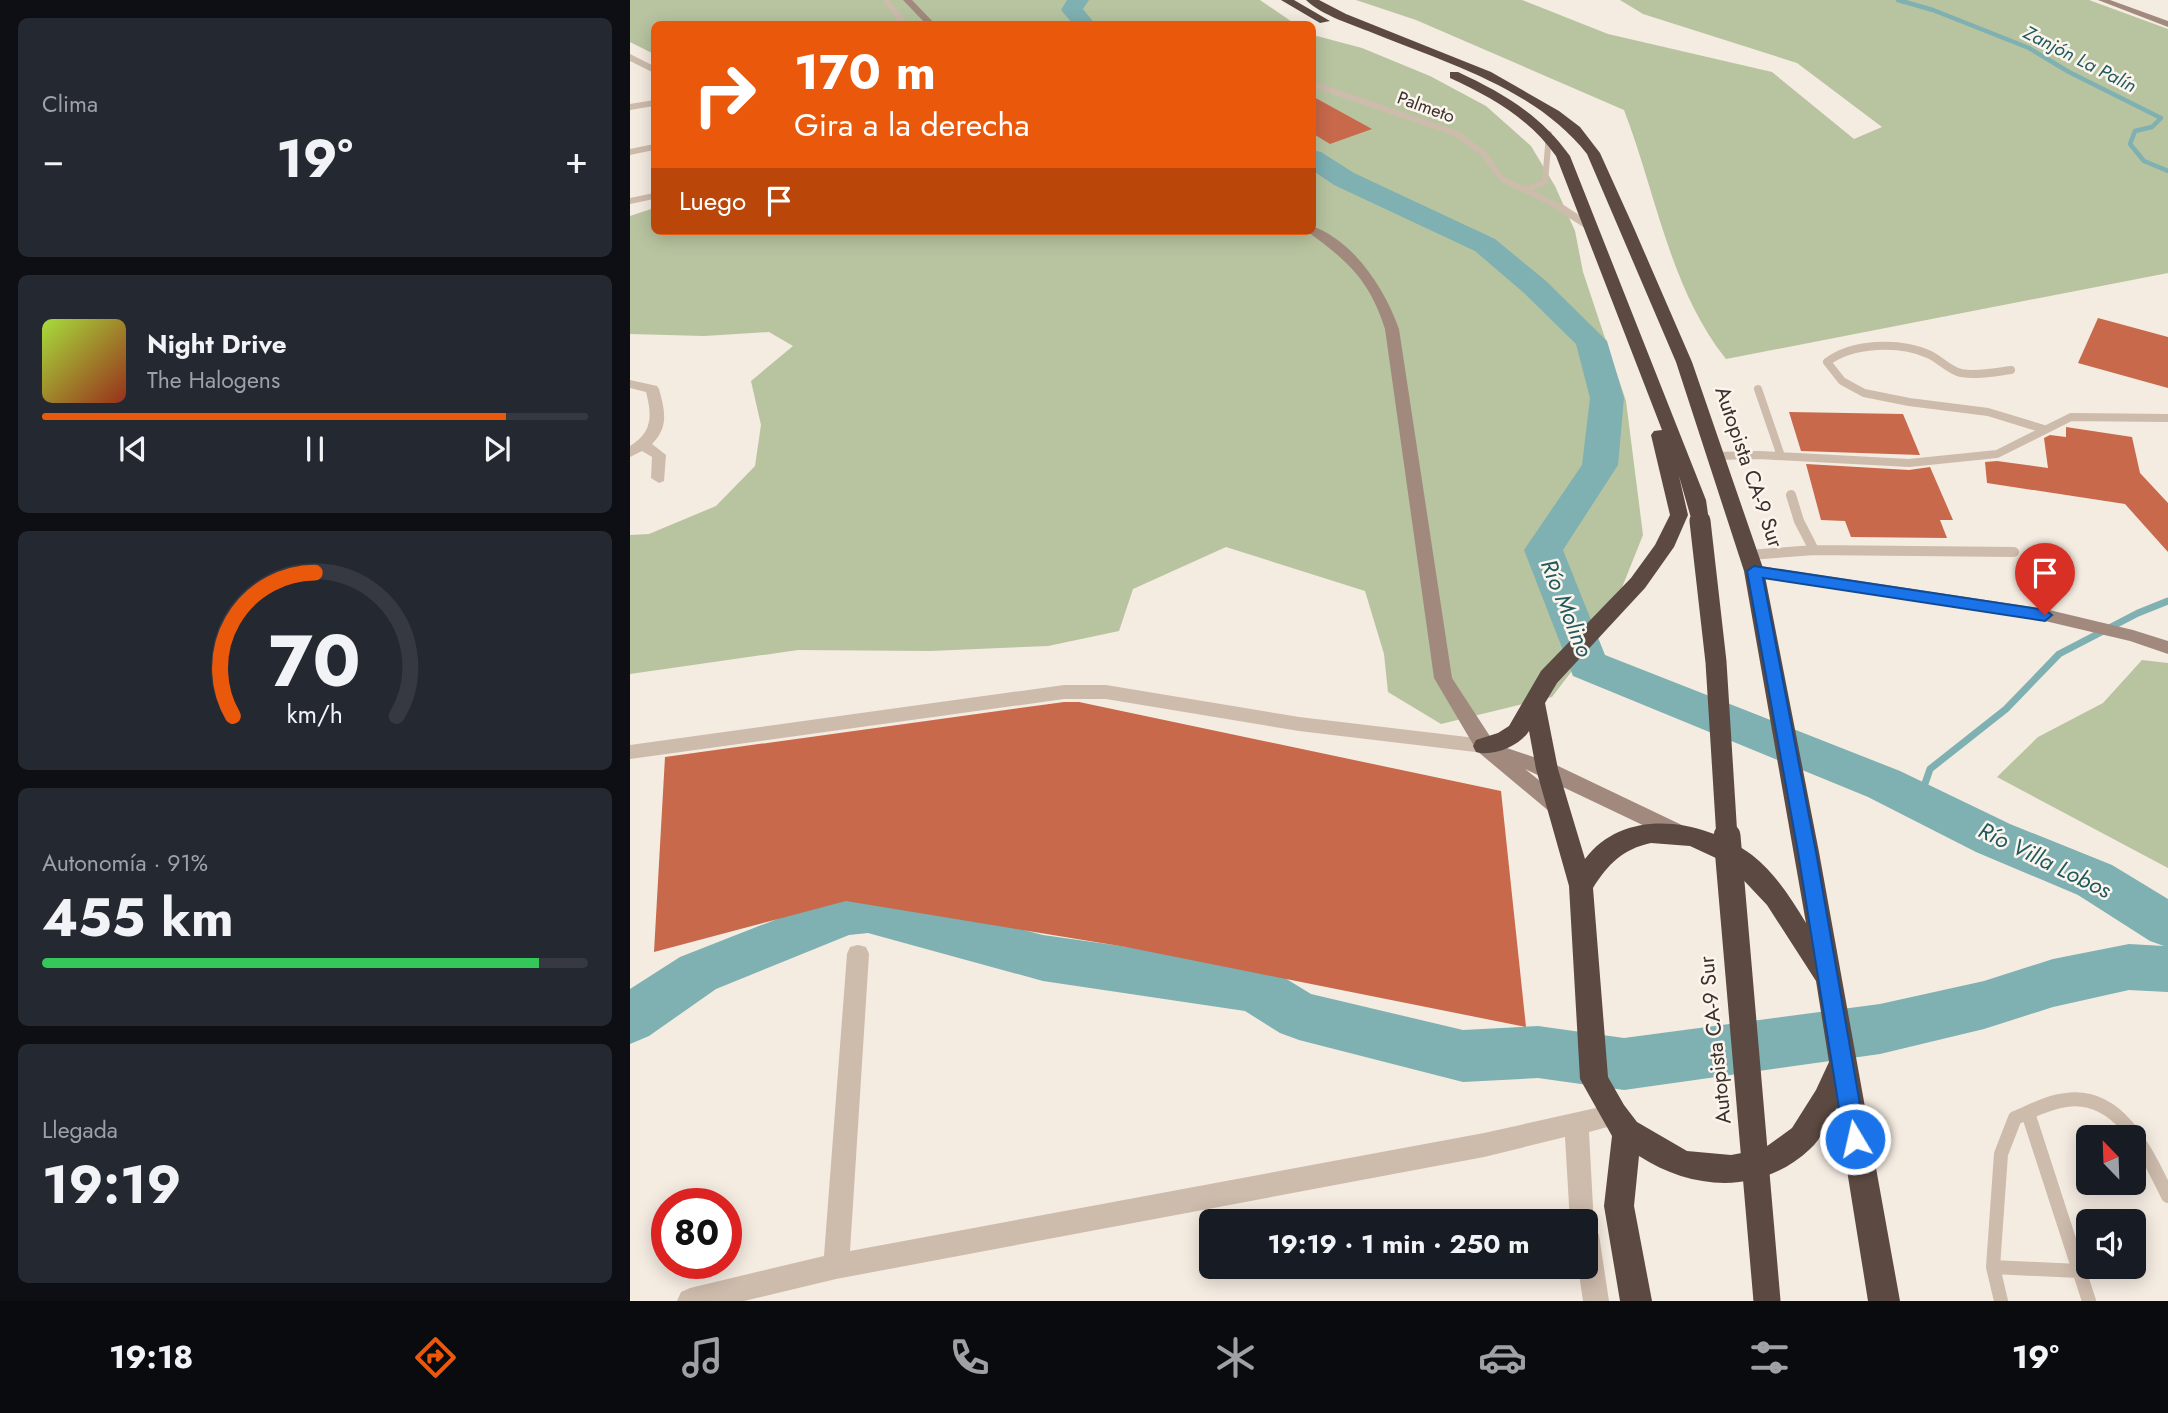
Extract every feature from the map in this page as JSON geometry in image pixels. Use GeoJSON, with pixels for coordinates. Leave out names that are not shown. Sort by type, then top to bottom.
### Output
{"type":"FeatureCollection","features":[{"type":"Feature","properties":{"kind":"highway","name":"Autopista CA-9 Sur"},"geometry":{"type":"LineString","coordinates":[[1286,0],[1323,21],[1498,96],[1533,119],[1549,134],[1563,156],[1697,500],[1716,662],[1732,919],[1767,1301]]}},
{"type":"Feature","properties":{"kind":"highway","name":"Autopista CA-9 Sur"},"geometry":{"type":"LineString","coordinates":[[1311,0],[1342,16],[1487,75],[1555,114],[1575,131],[1593,153],[1626,226],[1684,362],[1752,563],[1884,1301]]}},
{"type":"Feature","properties":{"kind":"highway"},"geometry":{"type":"LineString","coordinates":[[1484,746],[1505,740],[1517,732],[1549,677],[1628,595],[1664,547],[1679,515],[1655,411],[1655,388]]}},
{"type":"Feature","properties":{"kind":"highway"},"geometry":{"type":"LineString","coordinates":[[1535,704],[1547,769],[1581,886],[1594,1079],[1620,1123],[1666,1157],[1687,1165],[1720,1170],[1752,1167],[1772,1161],[1802,1138],[1826,1100],[1841,1054]]}},
{"type":"Feature","properties":{"kind":"highway"},"geometry":{"type":"LineString","coordinates":[[1581,886],[1600,857],[1616,844],[1636,836],[1659,833],[1683,835],[1716,846],[1746,864],[1759,877],[1828,979]]}},
{"type":"Feature","properties":{"kind":"highway"},"geometry":{"type":"LineString","coordinates":[[1620,1123],[1619,1206],[1636,1301]]}},
{"type":"Feature","properties":{"kind":"main road"},"geometry":{"type":"LineString","coordinates":[[906,0],[928,21]]}},
{"type":"Feature","properties":{"kind":"main road"},"geometry":{"type":"LineString","coordinates":[[2102,0],[2168,24]]}},
{"type":"Feature","properties":{"kind":"main road"},"geometry":{"type":"LineString","coordinates":[[1316,232],[1368,275],[1384,302],[1392,329],[1443,678],[1484,746],[1557,806]]}},
{"type":"Feature","properties":{"kind":"main road"},"geometry":{"type":"LineString","coordinates":[[1752,563],[2073,621],[2168,648]]}},
{"type":"Feature","properties":{"kind":"main road"},"geometry":{"type":"LineString","coordinates":[[1484,746],[1547,769],[1683,835]]}},
{"type":"Feature","properties":{"kind":"street"},"geometry":{"type":"LineString","coordinates":[[630,57],[650,68]]}},
{"type":"Feature","properties":{"kind":"street"},"geometry":{"type":"LineString","coordinates":[[630,68],[650,68]]}},
{"type":"Feature","properties":{"kind":"street"},"geometry":{"type":"LineString","coordinates":[[630,107],[651,104]]}},
{"type":"Feature","properties":{"kind":"street"},"geometry":{"type":"LineString","coordinates":[[630,152],[651,148]]}},
{"type":"Feature","properties":{"kind":"street"},"geometry":{"type":"LineString","coordinates":[[630,201],[651,197]]}},
{"type":"Feature","properties":{"kind":"street"},"geometry":{"type":"LineString","coordinates":[[630,384],[652,389],[660,416],[641,445],[659,455],[659,478]]}},
{"type":"Feature","properties":{"kind":"street"},"geometry":{"type":"LineString","coordinates":[[630,752],[1064,692],[1106,692],[1299,724],[1484,746]]}},
{"type":"Feature","properties":{"kind":"street"},"geometry":{"type":"LineString","coordinates":[[836,1266],[858,954]]}},
{"type":"Feature","properties":{"kind":"street"},"geometry":{"type":"LineString","coordinates":[[1576,1123],[1582,1209]]}},
{"type":"Feature","properties":{"kind":"street"},"geometry":{"type":"LineString","coordinates":[[690,1301],[836,1266],[1484,1145],[1576,1123],[1620,1123]]}},
{"type":"Feature","properties":{"kind":"street"},"geometry":{"type":"LineString","coordinates":[[1593,1279],[1596,1301]]}},
{"type":"Feature","properties":{"kind":"lane"},"geometry":{"type":"LineString","coordinates":[[886,0],[902,21]]}},
{"type":"Feature","properties":{"kind":"lane","name":"Palmeto"},"geometry":{"type":"LineString","coordinates":[[1316,86],[1432,122],[1455,133],[1483,153],[1502,179],[1571,213],[1591,228]]}},
{"type":"Feature","properties":{"kind":"lane"},"geometry":{"type":"LineString","coordinates":[[1525,190],[1545,182],[1549,175],[1545,148],[1549,134]]}},
{"type":"Feature","properties":{"kind":"lane"},"geometry":{"type":"LineString","coordinates":[[2011,370],[1988,374],[1963,373],[1947,369],[1924,352],[1874,347],[1851,349],[1834,355],[1827,362],[1834,373],[1850,387],[1868,395],[1922,406],[2008,416],[2044,429]]}},
{"type":"Feature","properties":{"kind":"lane"},"geometry":{"type":"LineString","coordinates":[[1758,389],[1781,456]]}},
{"type":"Feature","properties":{"kind":"lane"},"geometry":{"type":"LineString","coordinates":[[1717,456],[1781,456],[1909,463],[1997,453],[2071,417],[2168,418]]}},
{"type":"Feature","properties":{"kind":"lane"},"geometry":{"type":"LineString","coordinates":[[1791,495],[1799,521],[1814,550]]}},
{"type":"Feature","properties":{"kind":"lane"},"geometry":{"type":"LineString","coordinates":[[1752,563],[1814,550],[2014,552]]}},
{"type":"Feature","properties":{"kind":"lane"},"geometry":{"type":"LineString","coordinates":[[2001,1301],[1993,1266],[2001,1154],[2015,1118],[2046,1105],[2072,1099],[2100,1103],[2122,1121],[2149,1158],[2168,1196]]}},
{"type":"Feature","properties":{"kind":"lane"},"geometry":{"type":"LineString","coordinates":[[2028,1113],[2076,1265]]}},
{"type":"Feature","properties":{"kind":"lane"},"geometry":{"type":"LineString","coordinates":[[1993,1266],[2076,1271]]}},
{"type":"Feature","properties":{"kind":"lane"},"geometry":{"type":"LineString","coordinates":[[2081,1279],[2089,1301]]}},
{"type":"Feature","properties":{"kind":"green space"},"geometry":{"type":"Polygon","coordinates":[[[630,0],[1260,0],[1291,21],[651,21],[651,52],[630,42],[630,0]]]}},
{"type":"Feature","properties":{"kind":"green space"},"geometry":{"type":"Polygon","coordinates":[[[1356,0],[1522,0],[1608,34],[1772,72],[1854,139],[1882,127],[1797,63],[1643,14],[1620,0],[2089,0],[2168,29],[2168,273],[1726,359],[1707,332],[1678,271],[1624,110],[1416,20],[1356,0]]]}},
{"type":"Feature","properties":{"kind":"green space"},"geometry":{"type":"Polygon","coordinates":[[[1316,36],[1362,48],[1430,76],[1486,106],[1531,146],[1555,186],[1575,231],[1583,272],[1626,401],[1643,535],[1607,625],[1552,697],[1441,724],[1388,692],[1384,654],[1365,591],[1226,547],[1133,589],[1119,631],[1048,646],[930,651],[798,650],[630,674],[630,535],[649,534],[716,506],[755,466],[761,425],[751,381],[793,346],[769,332],[704,336],[630,334],[630,216],[651,209],[651,235],[1316,235],[1316,36]]]}},
{"type":"Feature","properties":{"kind":"green space"},"geometry":{"type":"Polygon","coordinates":[[[2142,660],[2168,663],[2168,868],[1997,777],[2038,737],[2103,703],[2142,660]]]}},
{"type":"Feature","properties":{"kind":"building"},"geometry":{"type":"Polygon","coordinates":[[[1316,98],[1372,129],[1330,144],[1316,135],[1316,98]]]}},
{"type":"Feature","properties":{"kind":"building"},"geometry":{"type":"Polygon","coordinates":[[[2098,318],[2168,337],[2168,388],[2078,363],[2098,318]]]}},
{"type":"Feature","properties":{"kind":"building"},"geometry":{"type":"Polygon","coordinates":[[[1789,412],[1903,414],[1920,455],[1801,451],[1789,412]]]}},
{"type":"Feature","properties":{"kind":"building"},"geometry":{"type":"Polygon","coordinates":[[[2066,427],[2132,437],[2140,473],[2168,503],[2168,552],[2125,504],[1987,483],[1985,462],[1997,461],[2048,468],[2044,438],[2050,435],[2066,437],[2066,427]]]}},
{"type":"Feature","properties":{"kind":"building"},"geometry":{"type":"Polygon","coordinates":[[[1806,464],[1909,470],[1930,467],[1953,520],[1940,520],[1947,538],[1851,537],[1845,521],[1821,520],[1806,464]]]}},
{"type":"Feature","properties":{"kind":"building"},"geometry":{"type":"Polygon","coordinates":[[[1079,702],[1501,791],[1526,1027],[1126,947],[846,901],[654,952],[665,757],[1079,702]]]}},
{"type":"Feature","properties":{"kind":"waterway","name":"Río Molino"},"geometry":{"type":"LineString","coordinates":[[1078,0],[1072,10],[1081,21]]}},
{"type":"Feature","properties":{"kind":"waterway","name":"Zanjón La Palín"},"geometry":{"type":"LineString","coordinates":[[1898,0],[1933,10],[2029,48],[2069,72],[2161,118],[2152,127],[2135,131],[2130,144],[2144,161],[2168,171]]}},
{"type":"Feature","properties":{"kind":"waterway","name":"Río Molino"},"geometry":{"type":"LineString","coordinates":[[1316,161],[1344,179],[1485,245],[1535,287],[1591,341],[1607,398],[1600,465],[1543,550],[1588,665],[1884,784],[1993,838],[2095,880],[2168,925]]}},
{"type":"Feature","properties":{"kind":"waterway","name":"Zanjón La Palín"},"geometry":{"type":"LineString","coordinates":[[1919,801],[1930,769],[2006,709],[2059,654],[2138,613],[2168,601]]}},
{"type":"Feature","properties":{"kind":"waterway"},"geometry":{"type":"LineString","coordinates":[[630,1019],[698,973],[846,914],[868,911],[1043,958],[1256,989],[1299,1016],[1463,1056],[1538,1052],[1624,1064],[1880,1029],[1984,1005],[2053,983],[2129,967],[2168,969]]}},
{"type":"Feature","properties":{"kind":"route"},"geometry":{"type":"LineString","coordinates":[[1855,1139],[1807,852],[1754,571],[2045,615]]}},
{"type":"Feature","properties":{"kind":"water label","name":"Río Villa Lobos"},"geometry":{"type":"Point","coordinates":[2045,860]}}]}
